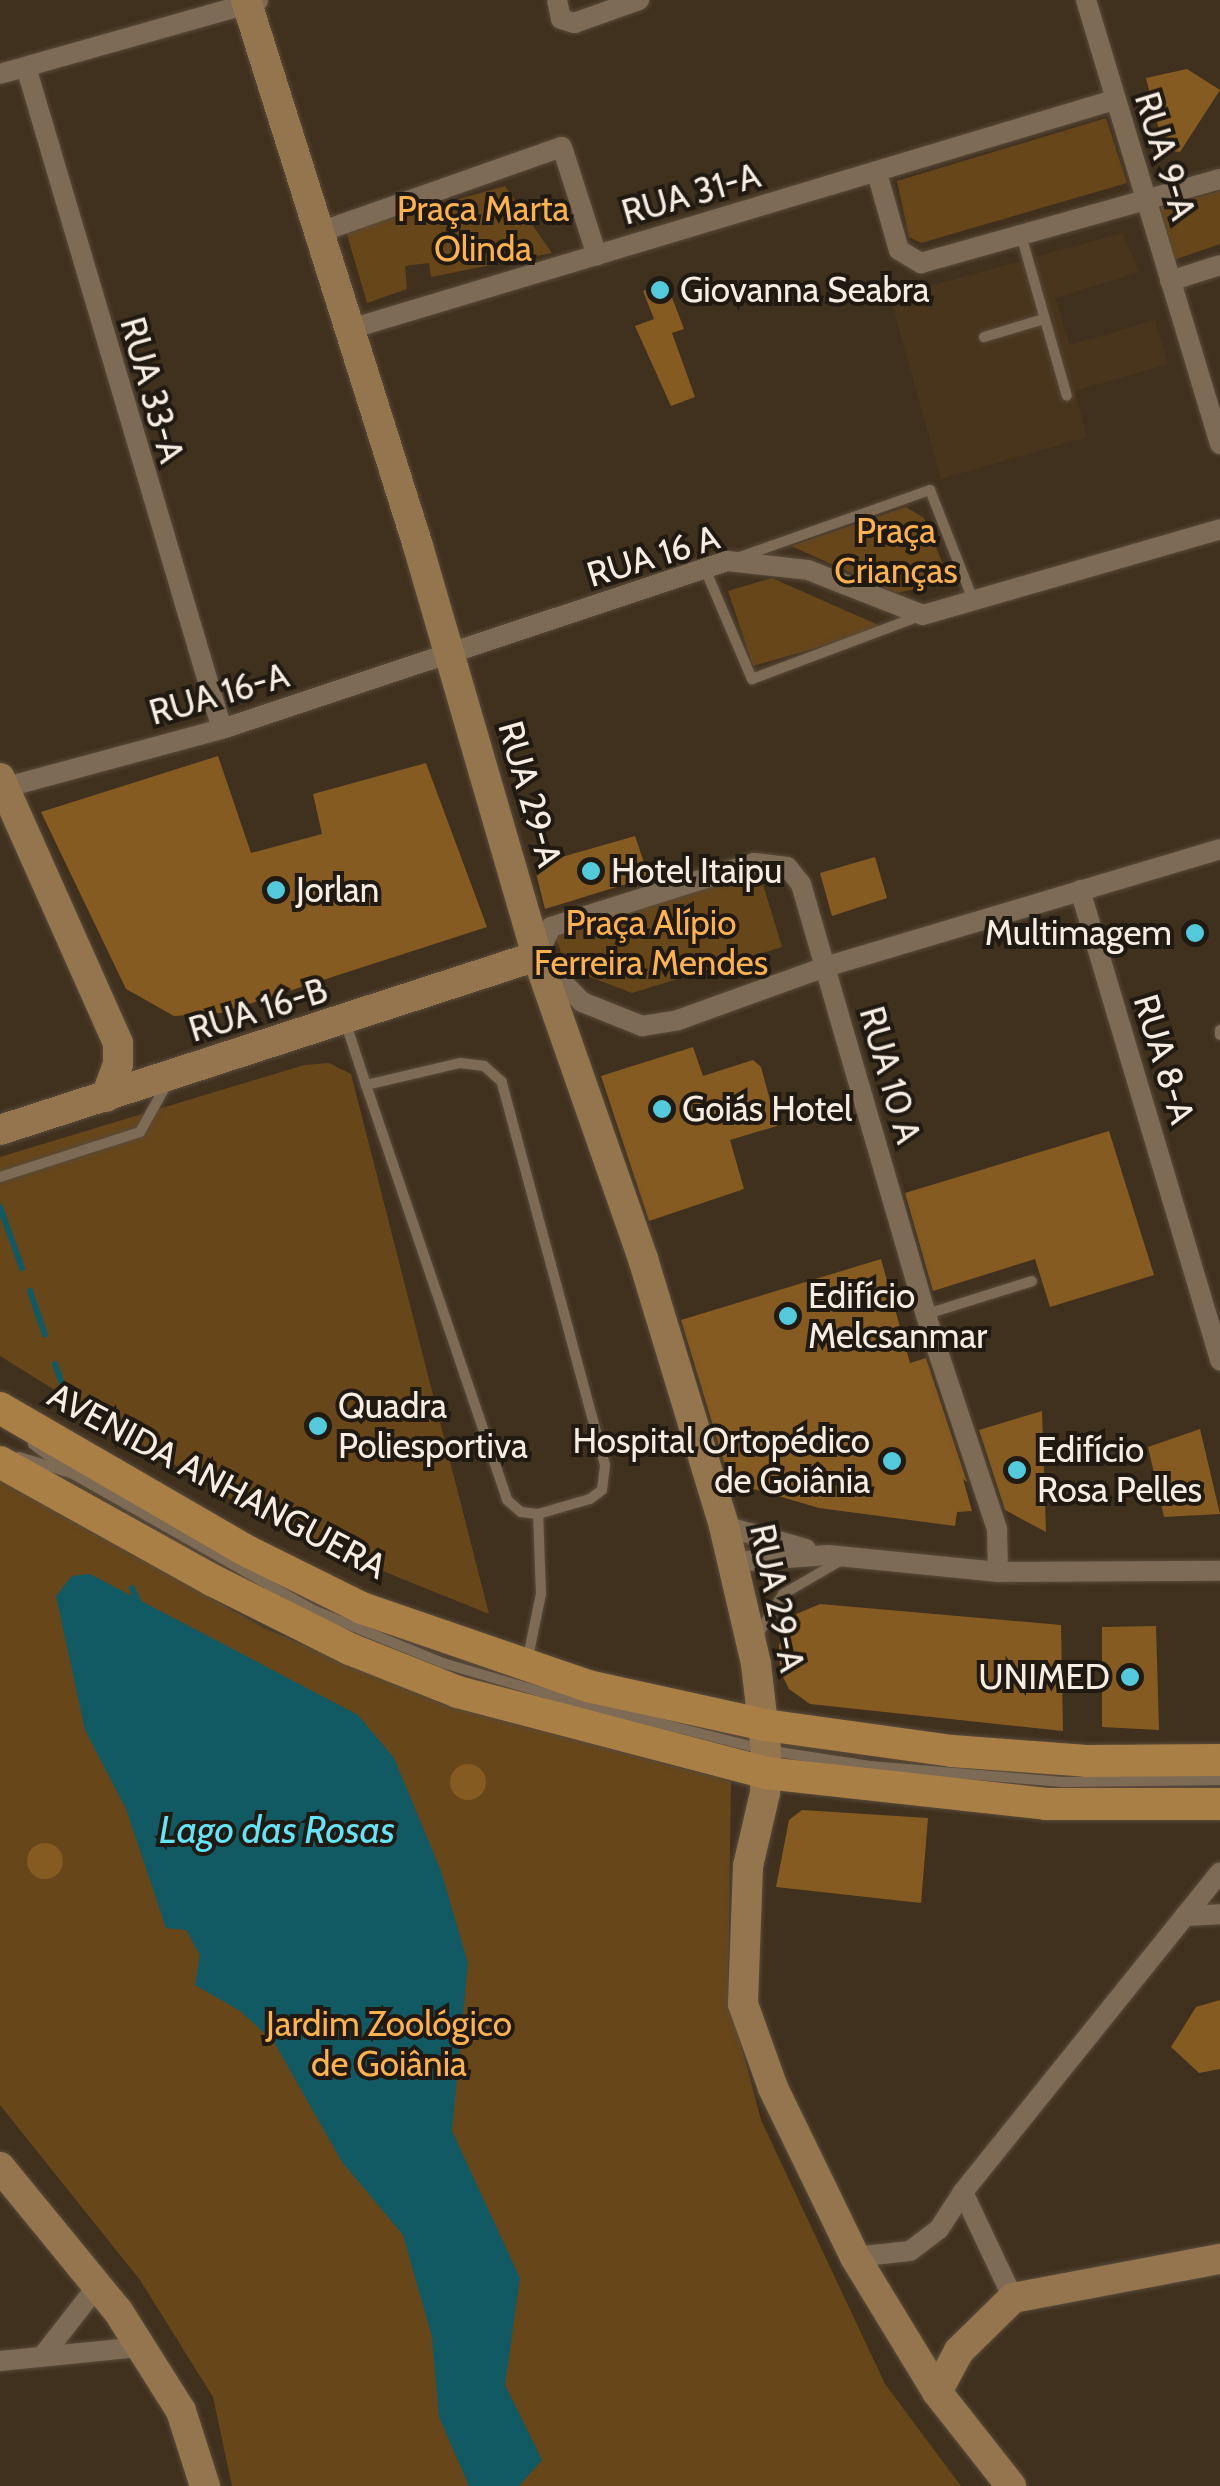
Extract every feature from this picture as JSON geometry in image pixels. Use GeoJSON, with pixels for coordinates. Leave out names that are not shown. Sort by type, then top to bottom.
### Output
{"type":"FeatureCollection","features":[{"type":"Feature","properties":{"kind":"main road","name":"AVENIDA ANHANGUERA"},"geometry":{"type":"LineString","coordinates":[[0,1408],[245,1550],[362,1608],[765,1750],[972,1752],[1087,1761],[1220,1760]]}},
{"type":"Feature","properties":{"kind":"main road","name":"AVENIDA ANHANGUERA"},"geometry":{"type":"LineString","coordinates":[[0,1462],[350,1649],[458,1692],[1046,1804],[1217,1801]]}},
{"type":"Feature","properties":{"kind":"street"},"geometry":{"type":"LineString","coordinates":[[556,0],[561,18],[574,23],[639,0]]}},
{"type":"Feature","properties":{"kind":"street","name":"RUA 9-A"},"geometry":{"type":"LineString","coordinates":[[1086,0],[1220,444]]}},
{"type":"Feature","properties":{"kind":"street"},"geometry":{"type":"LineString","coordinates":[[0,74],[251,1]]}},
{"type":"Feature","properties":{"kind":"street","name":"RUA 29-A"},"geometry":{"type":"LineString","coordinates":[[251,1],[451,657],[537,956],[643,1258],[724,1526],[752,1646],[765,1750]]}},
{"type":"Feature","properties":{"kind":"street","name":"RUA 33-A"},"geometry":{"type":"LineString","coordinates":[[26,68],[222,729]]}},
{"type":"Feature","properties":{"kind":"street","name":"RUA 31-A"},"geometry":{"type":"LineString","coordinates":[[350,329],[1114,100]]}},
{"type":"Feature","properties":{"kind":"street"},"geometry":{"type":"LineString","coordinates":[[320,232],[562,147],[597,256]]}},
{"type":"Feature","properties":{"kind":"street"},"geometry":{"type":"LineString","coordinates":[[877,173],[899,250],[921,262],[1146,203],[1220,178]]}},
{"type":"Feature","properties":{"kind":"street"},"geometry":{"type":"LineString","coordinates":[[1170,280],[1220,265]]}},
{"type":"Feature","properties":{"kind":"street"},"geometry":{"type":"LineString","coordinates":[[924,615],[1220,528]]}},
{"type":"Feature","properties":{"kind":"street","name":"RUA 16 A"},"geometry":{"type":"LineString","coordinates":[[451,657],[727,561],[808,570],[924,615]]}},
{"type":"Feature","properties":{"kind":"street","name":"RUA 16-A"},"geometry":{"type":"LineString","coordinates":[[2,783],[222,729],[451,657]]}},
{"type":"Feature","properties":{"kind":"street"},"geometry":{"type":"LineString","coordinates":[[2,783],[118,1042],[118,1064],[106,1097]]}},
{"type":"Feature","properties":{"kind":"street"},"geometry":{"type":"LineString","coordinates":[[537,956],[582,1002],[642,1026],[678,1020],[825,967],[1220,849]]}},
{"type":"Feature","properties":{"kind":"street","name":"RUA 10 A"},"geometry":{"type":"LineString","coordinates":[[537,956],[552,927],[772,862],[787,867],[801,884],[926,1315],[997,1529],[998,1572]]}},
{"type":"Feature","properties":{"kind":"street","name":"RUA 8-A"},"geometry":{"type":"LineString","coordinates":[[1080,890],[1220,1361]]}},
{"type":"Feature","properties":{"kind":"street","name":"RUA 16-B"},"geometry":{"type":"LineString","coordinates":[[0,1130],[345,1022],[537,956]]}},
{"type":"Feature","properties":{"kind":"street"},"geometry":{"type":"LineString","coordinates":[[724,1526],[838,1556]]}},
{"type":"Feature","properties":{"kind":"street"},"geometry":{"type":"LineString","coordinates":[[732,1562],[838,1556],[998,1572],[1220,1570]]}},
{"type":"Feature","properties":{"kind":"street"},"geometry":{"type":"LineString","coordinates":[[765,1750],[748,1866],[743,2004],[773,2088],[855,2257],[937,2392],[1011,2486]]}},
{"type":"Feature","properties":{"kind":"street"},"geometry":{"type":"LineString","coordinates":[[855,2257],[910,2251],[939,2229],[963,2192],[1220,1872]]}},
{"type":"Feature","properties":{"kind":"street"},"geometry":{"type":"LineString","coordinates":[[1186,1916],[1220,1914]]}},
{"type":"Feature","properties":{"kind":"street"},"geometry":{"type":"LineString","coordinates":[[0,2168],[98,2284],[181,2410],[205,2486]]}},
{"type":"Feature","properties":{"kind":"street"},"geometry":{"type":"LineString","coordinates":[[963,2192],[1013,2298]]}},
{"type":"Feature","properties":{"kind":"street"},"geometry":{"type":"LineString","coordinates":[[937,2392],[959,2351],[1013,2298],[1220,2258]]}},
{"type":"Feature","properties":{"kind":"street"},"geometry":{"type":"LineString","coordinates":[[45,2352],[98,2284]]}},
{"type":"Feature","properties":{"kind":"street"},"geometry":{"type":"LineString","coordinates":[[0,2361],[45,2352],[140,2348]]}},
{"type":"Feature","properties":{"kind":"lane"},"geometry":{"type":"LineString","coordinates":[[1021,234],[1067,396]]}},
{"type":"Feature","properties":{"kind":"lane"},"geometry":{"type":"LineString","coordinates":[[984,338],[1044,320]]}},
{"type":"Feature","properties":{"kind":"lane"},"geometry":{"type":"LineString","coordinates":[[727,561],[930,490],[973,600]]}},
{"type":"Feature","properties":{"kind":"lane"},"geometry":{"type":"LineString","coordinates":[[705,569],[752,679],[924,615]]}},
{"type":"Feature","properties":{"kind":"lane"},"geometry":{"type":"LineString","coordinates":[[345,1022],[366,1086],[507,1500],[522,1512],[538,1514],[590,1499],[602,1490],[604,1466],[502,1082],[484,1066],[460,1063],[366,1086]]}},
{"type":"Feature","properties":{"kind":"lane"},"geometry":{"type":"LineString","coordinates":[[0,1177],[140,1132],[171,1076]]}},
{"type":"Feature","properties":{"kind":"lane"},"geometry":{"type":"LineString","coordinates":[[926,1315],[1032,1281]]}},
{"type":"Feature","properties":{"kind":"lane"},"geometry":{"type":"LineString","coordinates":[[0,1424],[71,1473],[314,1610],[443,1663],[765,1750]]}},
{"type":"Feature","properties":{"kind":"lane"},"geometry":{"type":"LineString","coordinates":[[0,1448],[71,1473]]}},
{"type":"Feature","properties":{"kind":"lane"},"geometry":{"type":"LineString","coordinates":[[526,1666],[541,1594],[538,1514]]}},
{"type":"Feature","properties":{"kind":"lane"},"geometry":{"type":"LineString","coordinates":[[752,1646],[784,1594],[838,1556]]}},
{"type":"Feature","properties":{"kind":"shaded area"},"geometry":{"type":"Polygon","coordinates":[[[1122,233],[1140,272],[1055,298],[1070,345],[1155,320],[1168,364],[1075,391],[1087,437],[941,479],[890,297],[1122,233]]]}},
{"type":"Feature","properties":{"kind":"green space"},"geometry":{"type":"Polygon","coordinates":[[[1106,118],[1127,183],[921,243],[909,237],[897,181],[1106,118]]]}},
{"type":"Feature","properties":{"kind":"green space","name":"Praça Marta Olinda"},"geometry":{"type":"Polygon","coordinates":[[[505,186],[552,253],[431,277],[429,263],[405,266],[407,289],[367,303],[346,231],[505,186]]]}},
{"type":"Feature","properties":{"kind":"green space"},"geometry":{"type":"Polygon","coordinates":[[[1220,191],[1220,244],[1171,261],[1154,209],[1220,191]]]}},
{"type":"Feature","properties":{"kind":"green space","name":"Praça Crianças"},"geometry":{"type":"Polygon","coordinates":[[[906,507],[924,518],[950,582],[896,593],[791,546],[906,507]]]}},
{"type":"Feature","properties":{"kind":"green space","name":"Praça Crianças"},"geometry":{"type":"Polygon","coordinates":[[[772,578],[885,628],[753,666],[728,591],[772,578]]]}},
{"type":"Feature","properties":{"kind":"green space","name":"Praça Alípio Ferreira Mendes"},"geometry":{"type":"Polygon","coordinates":[[[758,868],[782,947],[632,993],[590,977],[562,956],[553,928],[758,868]]]}},
{"type":"Feature","properties":{"kind":"green space"},"geometry":{"type":"Polygon","coordinates":[[[329,1063],[351,1074],[489,1614],[321,1546],[225,1496],[0,1356],[0,1157],[304,1065],[329,1063]]]}},
{"type":"Feature","properties":{"kind":"green space","name":"Jardim Zoológico de Goiânia"},"geometry":{"type":"Polygon","coordinates":[[[0,1478],[264,1628],[447,1706],[731,1781],[728,1995],[761,2120],[885,2384],[961,2486],[232,2486],[213,2397],[140,2280],[0,2105],[0,1478]]]}},
{"type":"Feature","properties":{"kind":"water","name":"Lago das Rosas"},"geometry":{"type":"Polygon","coordinates":[[[90,1574],[358,1715],[394,1758],[441,1871],[468,1963],[452,2131],[520,2278],[505,2385],[542,2460],[519,2486],[469,2486],[439,2417],[432,2337],[403,2235],[342,2162],[274,2042],[240,2011],[195,1985],[200,1955],[186,1930],[166,1928],[126,1809],[85,1730],[56,1596],[72,1576],[90,1574]]]}},
{"type":"Feature","properties":{"kind":"building"},"geometry":{"type":"Polygon","coordinates":[[[1187,69],[1220,90],[1180,152],[1164,150],[1146,78],[1187,69]]]}},
{"type":"Feature","properties":{"kind":"building"},"geometry":{"type":"Polygon","coordinates":[[[666,282],[684,329],[672,333],[695,397],[671,406],[635,326],[654,319],[643,291],[666,282]]]}},
{"type":"Feature","properties":{"kind":"building","name":"Jorlan"},"geometry":{"type":"Polygon","coordinates":[[[218,756],[251,853],[322,834],[313,794],[426,763],[487,927],[221,1013],[174,1016],[126,989],[41,812],[218,756]]]}},
{"type":"Feature","properties":{"kind":"building","name":"Hotel Itaipu"},"geometry":{"type":"Polygon","coordinates":[[[635,836],[649,877],[545,909],[534,865],[635,836]]]}},
{"type":"Feature","properties":{"kind":"building"},"geometry":{"type":"Polygon","coordinates":[[[875,857],[887,898],[832,916],[820,873],[875,857]]]}},
{"type":"Feature","properties":{"kind":"building"},"geometry":{"type":"Polygon","coordinates":[[[693,1047],[703,1076],[753,1060],[761,1067],[777,1126],[730,1140],[744,1189],[649,1221],[601,1076],[693,1047]]]}},
{"type":"Feature","properties":{"kind":"building"},"geometry":{"type":"Polygon","coordinates":[[[1109,1131],[1154,1275],[1050,1307],[1035,1259],[933,1291],[905,1193],[1109,1131]]]}},
{"type":"Feature","properties":{"kind":"building"},"geometry":{"type":"Polygon","coordinates":[[[881,1259],[910,1363],[926,1358],[967,1482],[963,1479],[972,1511],[957,1512],[955,1526],[819,1508],[730,1482],[681,1320],[881,1259]]]}},
{"type":"Feature","properties":{"kind":"building","name":"Edifício Rosa Pelles"},"geometry":{"type":"Polygon","coordinates":[[[1042,1411],[1046,1532],[1005,1510],[979,1430],[1042,1411]]]}},
{"type":"Feature","properties":{"kind":"building"},"geometry":{"type":"Polygon","coordinates":[[[1200,1429],[1220,1514],[1164,1517],[1148,1447],[1200,1429]]]}},
{"type":"Feature","properties":{"kind":"building"},"geometry":{"type":"Polygon","coordinates":[[[820,1604],[1061,1625],[1063,1731],[810,1704],[789,1689],[780,1671],[779,1645],[794,1615],[820,1604]]]}},
{"type":"Feature","properties":{"kind":"building","name":"UNIMED"},"geometry":{"type":"Polygon","coordinates":[[[1156,1626],[1159,1730],[1102,1727],[1102,1627],[1156,1626]]]}},
{"type":"Feature","properties":{"kind":"building"},"geometry":{"type":"Polygon","coordinates":[[[468,1764],[481,1769],[486,1782],[481,1795],[468,1800],[455,1795],[450,1782],[455,1769],[468,1764]]]}},
{"type":"Feature","properties":{"kind":"building"},"geometry":{"type":"Polygon","coordinates":[[[802,1810],[928,1818],[921,1903],[776,1887],[789,1820],[802,1810]]]}},
{"type":"Feature","properties":{"kind":"building"},"geometry":{"type":"Polygon","coordinates":[[[45,1843],[58,1848],[63,1861],[58,1874],[45,1879],[32,1874],[27,1861],[32,1848],[45,1843]]]}},
{"type":"Feature","properties":{"kind":"building"},"geometry":{"type":"Polygon","coordinates":[[[1220,2000],[1220,2069],[1199,2073],[1171,2047],[1196,2007],[1220,2000]]]}},
{"type":"Feature","properties":{"kind":"waterway"},"geometry":{"type":"LineString","coordinates":[[0,1207],[22,1268]]}},
{"type":"Feature","properties":{"kind":"waterway"},"geometry":{"type":"LineString","coordinates":[[30,1291],[45,1335]]}},
{"type":"Feature","properties":{"kind":"waterway"},"geometry":{"type":"LineString","coordinates":[[55,1364],[72,1412]]}},
{"type":"Feature","properties":{"kind":"waterway"},"geometry":{"type":"LineString","coordinates":[[132,1588],[140,1605]]}},
{"type":"Feature","properties":{"kind":"place","name":"Giovanna Seabra"},"geometry":{"type":"Point","coordinates":[660,290]}},
{"type":"Feature","properties":{"kind":"place","name":"Hotel Itaipu"},"geometry":{"type":"Point","coordinates":[591,871]}},
{"type":"Feature","properties":{"kind":"place","name":"Jorlan"},"geometry":{"type":"Point","coordinates":[276,890]}},
{"type":"Feature","properties":{"kind":"place","name":"Multimagem"},"geometry":{"type":"Point","coordinates":[1195,933]}},
{"type":"Feature","properties":{"kind":"place","name":"Goiás Hotel"},"geometry":{"type":"Point","coordinates":[662,1109]}},
{"type":"Feature","properties":{"kind":"place","name":"Edifício Melcsanmar"},"geometry":{"type":"Point","coordinates":[788,1316]}},
{"type":"Feature","properties":{"kind":"place","name":"Quadra Poliesportiva"},"geometry":{"type":"Point","coordinates":[318,1426]}},
{"type":"Feature","properties":{"kind":"place","name":"Hospital Ortopédico de Goiânia"},"geometry":{"type":"Point","coordinates":[892,1461]}},
{"type":"Feature","properties":{"kind":"place","name":"Edifício Rosa Pelles"},"geometry":{"type":"Point","coordinates":[1017,1470]}},
{"type":"Feature","properties":{"kind":"place","name":"UNIMED"},"geometry":{"type":"Point","coordinates":[1130,1677]}}]}
